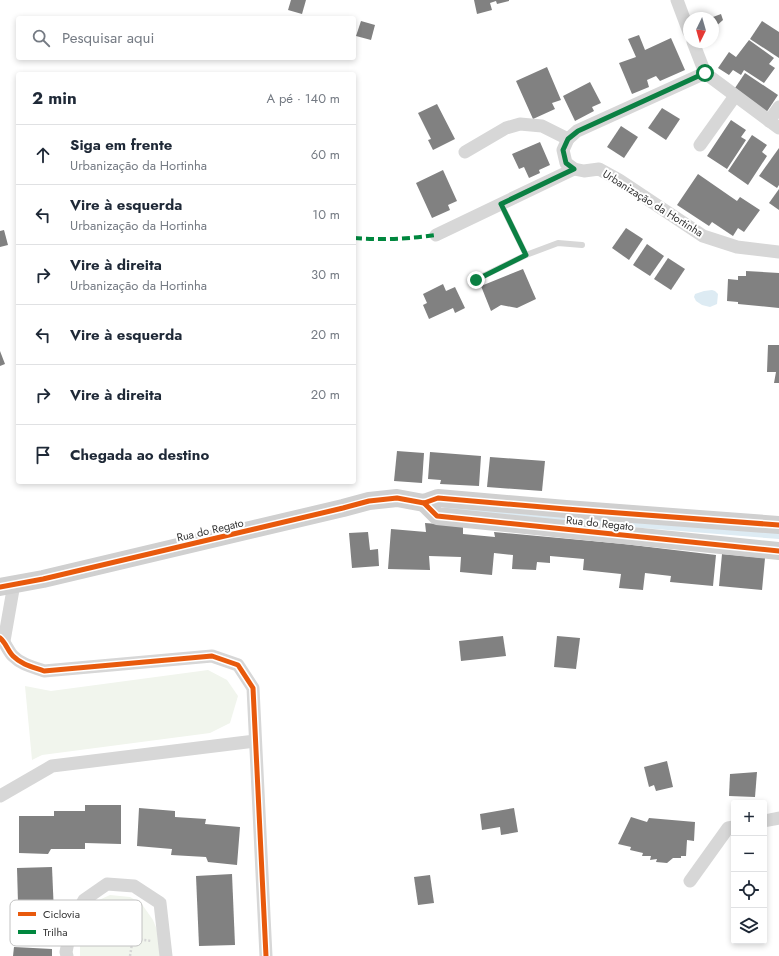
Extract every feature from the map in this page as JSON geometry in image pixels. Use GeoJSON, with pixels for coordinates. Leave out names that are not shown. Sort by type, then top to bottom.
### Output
{"type":"FeatureCollection","features":[{"type":"Feature","properties":{"kind":"street"},"geometry":{"type":"LineString","coordinates":[[677,0],[683,16]]}},
{"type":"Feature","properties":{"kind":"street"},"geometry":{"type":"LineString","coordinates":[[695,48],[705,73],[774,125],[779,107]]}},
{"type":"Feature","properties":{"kind":"street"},"geometry":{"type":"LineString","coordinates":[[574,169],[566,163],[563,150],[568,139],[578,131],[705,73]]}},
{"type":"Feature","properties":{"kind":"street"},"geometry":{"type":"LineString","coordinates":[[700,145],[735,96]]}},
{"type":"Feature","properties":{"kind":"street"},"geometry":{"type":"LineString","coordinates":[[465,152],[506,128],[520,124],[542,126],[568,139]]}},
{"type":"Feature","properties":{"kind":"street","name":"Urbanização da Hortinha"},"geometry":{"type":"LineString","coordinates":[[436,235],[574,169],[584,171],[599,169],[619,180],[703,236],[737,246],[779,252]]}},
{"type":"Feature","properties":{"kind":"street","name":"Rua do Regato"},"geometry":{"type":"LineString","coordinates":[[7,586],[51,577],[369,501],[397,498],[424,503],[438,498],[574,510],[779,524]]}},
{"type":"Feature","properties":{"kind":"street","name":"Rua do Regato"},"geometry":{"type":"LineString","coordinates":[[424,503],[437,516],[779,550]]}},
{"type":"Feature","properties":{"kind":"street"},"geometry":{"type":"LineString","coordinates":[[7,586],[2,640],[13,656],[24,665],[44,671],[212,656],[238,665],[253,688],[266,956]]}},
{"type":"Feature","properties":{"kind":"street"},"geometry":{"type":"LineString","coordinates":[[0,796],[52,766],[255,741]]}},
{"type":"Feature","properties":{"kind":"street"},"geometry":{"type":"LineString","coordinates":[[767,820],[779,818]]}},
{"type":"Feature","properties":{"kind":"street"},"geometry":{"type":"LineString","coordinates":[[690,881],[728,828],[731,828]]}},
{"type":"Feature","properties":{"kind":"street"},"geometry":{"type":"LineString","coordinates":[[84,900],[107,884],[134,886],[160,903],[166,950]]}},
{"type":"Feature","properties":{"kind":"street"},"geometry":{"type":"LineString","coordinates":[[67,946],[67,956]]}},
{"type":"Feature","properties":{"kind":"lane"},"geometry":{"type":"LineString","coordinates":[[501,204],[526,255]]}},
{"type":"Feature","properties":{"kind":"lane"},"geometry":{"type":"LineString","coordinates":[[476,280],[526,255],[558,243],[582,245]]}},
{"type":"Feature","properties":{"kind":"path"},"geometry":{"type":"LineString","coordinates":[[142,941],[166,950]]}},
{"type":"Feature","properties":{"kind":"path"},"geometry":{"type":"LineString","coordinates":[[130,956],[132,946]]}},
{"type":"Feature","properties":{"kind":"shaded area"},"geometry":{"type":"Polygon","coordinates":[[[712,290],[718,294],[717,304],[710,307],[702,305],[696,301],[694,297],[695,294],[712,290]]]}},
{"type":"Feature","properties":{"kind":"shaded area"},"geometry":{"type":"Polygon","coordinates":[[[443,504],[779,529],[779,539],[556,521],[444,510],[443,504]]]}},
{"type":"Feature","properties":{"kind":"shaded area"},"geometry":{"type":"Polygon","coordinates":[[[208,670],[227,680],[238,696],[230,723],[210,733],[42,755],[32,760],[25,686],[51,691],[208,670]]]}},
{"type":"Feature","properties":{"kind":"shaded area"},"geometry":{"type":"Polygon","coordinates":[[[110,895],[130,897],[136,900],[99,900],[110,895]]]}},
{"type":"Feature","properties":{"kind":"shaded area"},"geometry":{"type":"Polygon","coordinates":[[[142,904],[153,920],[160,937],[160,956],[80,956],[80,946],[142,946],[142,904]]]}},
{"type":"Feature","properties":{"kind":"building"},"geometry":{"type":"Polygon","coordinates":[[[291,0],[306,0],[302,14],[288,10],[291,0]]]}},
{"type":"Feature","properties":{"kind":"building"},"geometry":{"type":"Polygon","coordinates":[[[474,0],[509,1],[497,4],[496,1],[490,3],[492,10],[477,14],[474,0]]]}},
{"type":"Feature","properties":{"kind":"building"},"geometry":{"type":"Polygon","coordinates":[[[721,14],[723,20],[719,24],[719,15],[721,14]]]}},
{"type":"Feature","properties":{"kind":"building"},"geometry":{"type":"Polygon","coordinates":[[[361,21],[375,25],[371,40],[356,36],[361,21]]]}},
{"type":"Feature","properties":{"kind":"building"},"geometry":{"type":"Polygon","coordinates":[[[762,21],[779,32],[779,58],[750,39],[762,21]]]}},
{"type":"Feature","properties":{"kind":"building"},"geometry":{"type":"Polygon","coordinates":[[[639,35],[645,50],[671,38],[685,70],[660,81],[656,76],[647,80],[649,87],[632,94],[619,63],[636,57],[628,39],[639,35]]]}},
{"type":"Feature","properties":{"kind":"building"},"geometry":{"type":"Polygon","coordinates":[[[749,40],[774,58],[769,64],[775,68],[764,83],[744,70],[741,75],[733,70],[729,75],[718,68],[729,52],[736,57],[749,40]]]}},
{"type":"Feature","properties":{"kind":"building"},"geometry":{"type":"Polygon","coordinates":[[[547,67],[561,100],[552,103],[555,109],[533,119],[516,81],[547,67]]]}},
{"type":"Feature","properties":{"kind":"building"},"geometry":{"type":"Polygon","coordinates":[[[745,73],[778,95],[766,113],[733,91],[745,73]]]}},
{"type":"Feature","properties":{"kind":"building"},"geometry":{"type":"Polygon","coordinates":[[[590,82],[601,103],[592,107],[594,111],[575,121],[563,96],[590,82]]]}},
{"type":"Feature","properties":{"kind":"building"},"geometry":{"type":"Polygon","coordinates":[[[437,104],[455,139],[433,150],[428,140],[431,139],[418,113],[437,104]]]}},
{"type":"Feature","properties":{"kind":"building"},"geometry":{"type":"Polygon","coordinates":[[[662,108],[680,119],[666,140],[648,128],[662,108]]]}},
{"type":"Feature","properties":{"kind":"building"},"geometry":{"type":"Polygon","coordinates":[[[731,120],[746,130],[741,137],[746,140],[727,169],[707,156],[731,120]]]}},
{"type":"Feature","properties":{"kind":"building"},"geometry":{"type":"Polygon","coordinates":[[[621,126],[638,137],[624,158],[607,147],[621,126]]]}},
{"type":"Feature","properties":{"kind":"building"},"geometry":{"type":"Polygon","coordinates":[[[752,135],[767,145],[762,152],[767,156],[748,185],[728,171],[752,135]]]}},
{"type":"Feature","properties":{"kind":"building"},"geometry":{"type":"Polygon","coordinates":[[[540,142],[550,165],[539,170],[540,173],[529,178],[524,167],[519,169],[512,154],[540,142]]]}},
{"type":"Feature","properties":{"kind":"building"},"geometry":{"type":"Polygon","coordinates":[[[779,148],[779,185],[777,188],[759,176],[779,148]]]}},
{"type":"Feature","properties":{"kind":"building"},"geometry":{"type":"Polygon","coordinates":[[[443,170],[457,201],[448,205],[450,210],[432,218],[416,183],[443,170]]]}},
{"type":"Feature","properties":{"kind":"building"},"geometry":{"type":"Polygon","coordinates":[[[698,174],[737,201],[740,197],[760,210],[744,232],[738,228],[733,236],[712,222],[709,226],[677,205],[698,174]]]}},
{"type":"Feature","properties":{"kind":"building"},"geometry":{"type":"Polygon","coordinates":[[[779,189],[779,210],[769,203],[779,189]]]}},
{"type":"Feature","properties":{"kind":"building"},"geometry":{"type":"Polygon","coordinates":[[[626,228],[643,239],[629,260],[612,248],[626,228]]]}},
{"type":"Feature","properties":{"kind":"building"},"geometry":{"type":"Polygon","coordinates":[[[4,230],[8,245],[0,247],[0,231],[4,230]]]}},
{"type":"Feature","properties":{"kind":"building"},"geometry":{"type":"Polygon","coordinates":[[[647,244],[664,256],[650,276],[633,265],[647,244]]]}},
{"type":"Feature","properties":{"kind":"building"},"geometry":{"type":"Polygon","coordinates":[[[668,258],[685,269],[671,290],[654,279],[668,258]]]}},
{"type":"Feature","properties":{"kind":"building"},"geometry":{"type":"Polygon","coordinates":[[[523,269],[536,299],[517,308],[501,305],[491,311],[481,286],[523,269]]]}},
{"type":"Feature","properties":{"kind":"building"},"geometry":{"type":"Polygon","coordinates":[[[746,271],[779,273],[779,308],[738,304],[738,302],[727,301],[728,279],[738,280],[738,276],[746,276],[746,271]]]}},
{"type":"Feature","properties":{"kind":"building"},"geometry":{"type":"Polygon","coordinates":[[[443,284],[446,291],[455,287],[465,308],[455,313],[453,308],[429,319],[423,305],[427,303],[423,294],[443,284]]]}},
{"type":"Feature","properties":{"kind":"building"},"geometry":{"type":"Polygon","coordinates":[[[768,345],[779,345],[779,383],[774,383],[776,372],[767,372],[768,345]]]}},
{"type":"Feature","properties":{"kind":"building"},"geometry":{"type":"Polygon","coordinates":[[[0,351],[5,364],[0,366],[0,351]]]}},
{"type":"Feature","properties":{"kind":"building"},"geometry":{"type":"Polygon","coordinates":[[[397,451],[424,453],[422,483],[394,481],[397,451]]]}},
{"type":"Feature","properties":{"kind":"building"},"geometry":{"type":"Polygon","coordinates":[[[430,452],[481,456],[479,486],[440,484],[441,480],[428,479],[430,452]]]}},
{"type":"Feature","properties":{"kind":"building"},"geometry":{"type":"Polygon","coordinates":[[[490,457],[545,461],[542,491],[487,487],[490,457]]]}},
{"type":"Feature","properties":{"kind":"building"},"geometry":{"type":"Polygon","coordinates":[[[425,523],[463,526],[463,534],[495,537],[494,532],[624,544],[716,555],[713,586],[670,582],[671,576],[645,573],[643,590],[619,588],[621,574],[583,570],[584,559],[550,556],[550,563],[537,562],[536,570],[512,569],[513,555],[494,553],[492,575],[460,572],[461,557],[429,556],[430,570],[388,569],[391,529],[426,532],[425,523]]]}},
{"type":"Feature","properties":{"kind":"building"},"geometry":{"type":"Polygon","coordinates":[[[368,532],[370,550],[378,549],[379,566],[352,568],[349,533],[368,532]]]}},
{"type":"Feature","properties":{"kind":"building"},"geometry":{"type":"Polygon","coordinates":[[[722,554],[765,558],[762,590],[719,586],[722,554]]]}},
{"type":"Feature","properties":{"kind":"building"},"geometry":{"type":"Polygon","coordinates":[[[503,636],[506,656],[461,661],[459,641],[503,636]]]}},
{"type":"Feature","properties":{"kind":"building"},"geometry":{"type":"Polygon","coordinates":[[[557,636],[580,638],[576,669],[554,667],[557,636]]]}},
{"type":"Feature","properties":{"kind":"building"},"geometry":{"type":"Polygon","coordinates":[[[667,761],[673,787],[656,791],[654,785],[649,787],[644,767],[667,761]]]}},
{"type":"Feature","properties":{"kind":"building"},"geometry":{"type":"Polygon","coordinates":[[[757,772],[755,797],[729,796],[730,774],[757,772]]]}},
{"type":"Feature","properties":{"kind":"building"},"geometry":{"type":"Polygon","coordinates":[[[85,805],[121,805],[121,844],[85,843],[85,849],[51,849],[48,854],[19,853],[19,816],[54,816],[54,811],[85,811],[85,805]]]}},
{"type":"Feature","properties":{"kind":"building"},"geometry":{"type":"Polygon","coordinates":[[[139,808],[175,811],[175,817],[206,819],[205,824],[240,827],[237,865],[208,862],[206,857],[171,855],[172,849],[137,846],[139,808]]]}},
{"type":"Feature","properties":{"kind":"building"},"geometry":{"type":"Polygon","coordinates":[[[514,808],[518,832],[501,835],[500,827],[482,830],[480,814],[514,808]]]}},
{"type":"Feature","properties":{"kind":"building"},"geometry":{"type":"Polygon","coordinates":[[[631,817],[647,822],[649,818],[695,822],[694,841],[687,840],[686,856],[681,856],[681,858],[673,858],[667,863],[656,862],[657,859],[650,860],[651,856],[642,856],[643,853],[630,850],[631,847],[618,844],[631,817]]]}},
{"type":"Feature","properties":{"kind":"building"},"geometry":{"type":"Polygon","coordinates":[[[52,867],[53,900],[18,900],[17,868],[52,867]]]}},
{"type":"Feature","properties":{"kind":"building"},"geometry":{"type":"Polygon","coordinates":[[[232,874],[235,945],[199,946],[196,876],[232,874]]]}},
{"type":"Feature","properties":{"kind":"building"},"geometry":{"type":"Polygon","coordinates":[[[430,875],[434,903],[418,905],[414,877],[430,875]]]}},
{"type":"Feature","properties":{"kind":"building"},"geometry":{"type":"Polygon","coordinates":[[[14,947],[52,949],[52,956],[13,956],[14,947]]]}},
{"type":"Feature","properties":{"kind":"marked path"},"geometry":{"type":"LineString","coordinates":[[356,238],[395,239],[436,235]]}},
{"type":"Feature","properties":{"kind":"cycle path"},"geometry":{"type":"LineString","coordinates":[[0,587],[43,579],[369,501],[397,498],[424,503],[438,498],[779,525]]}},
{"type":"Feature","properties":{"kind":"cycle path"},"geometry":{"type":"LineString","coordinates":[[424,503],[437,516],[779,551]]}},
{"type":"Feature","properties":{"kind":"cycle path"},"geometry":{"type":"LineString","coordinates":[[0,638],[16,659],[44,671],[212,656],[238,665],[253,688],[266,956]]}},
{"type":"Feature","properties":{"kind":"route"},"geometry":{"type":"LineString","coordinates":[[476,280],[526,255],[501,204],[574,169],[566,163],[563,150],[568,139],[578,131],[705,73]]}}]}
